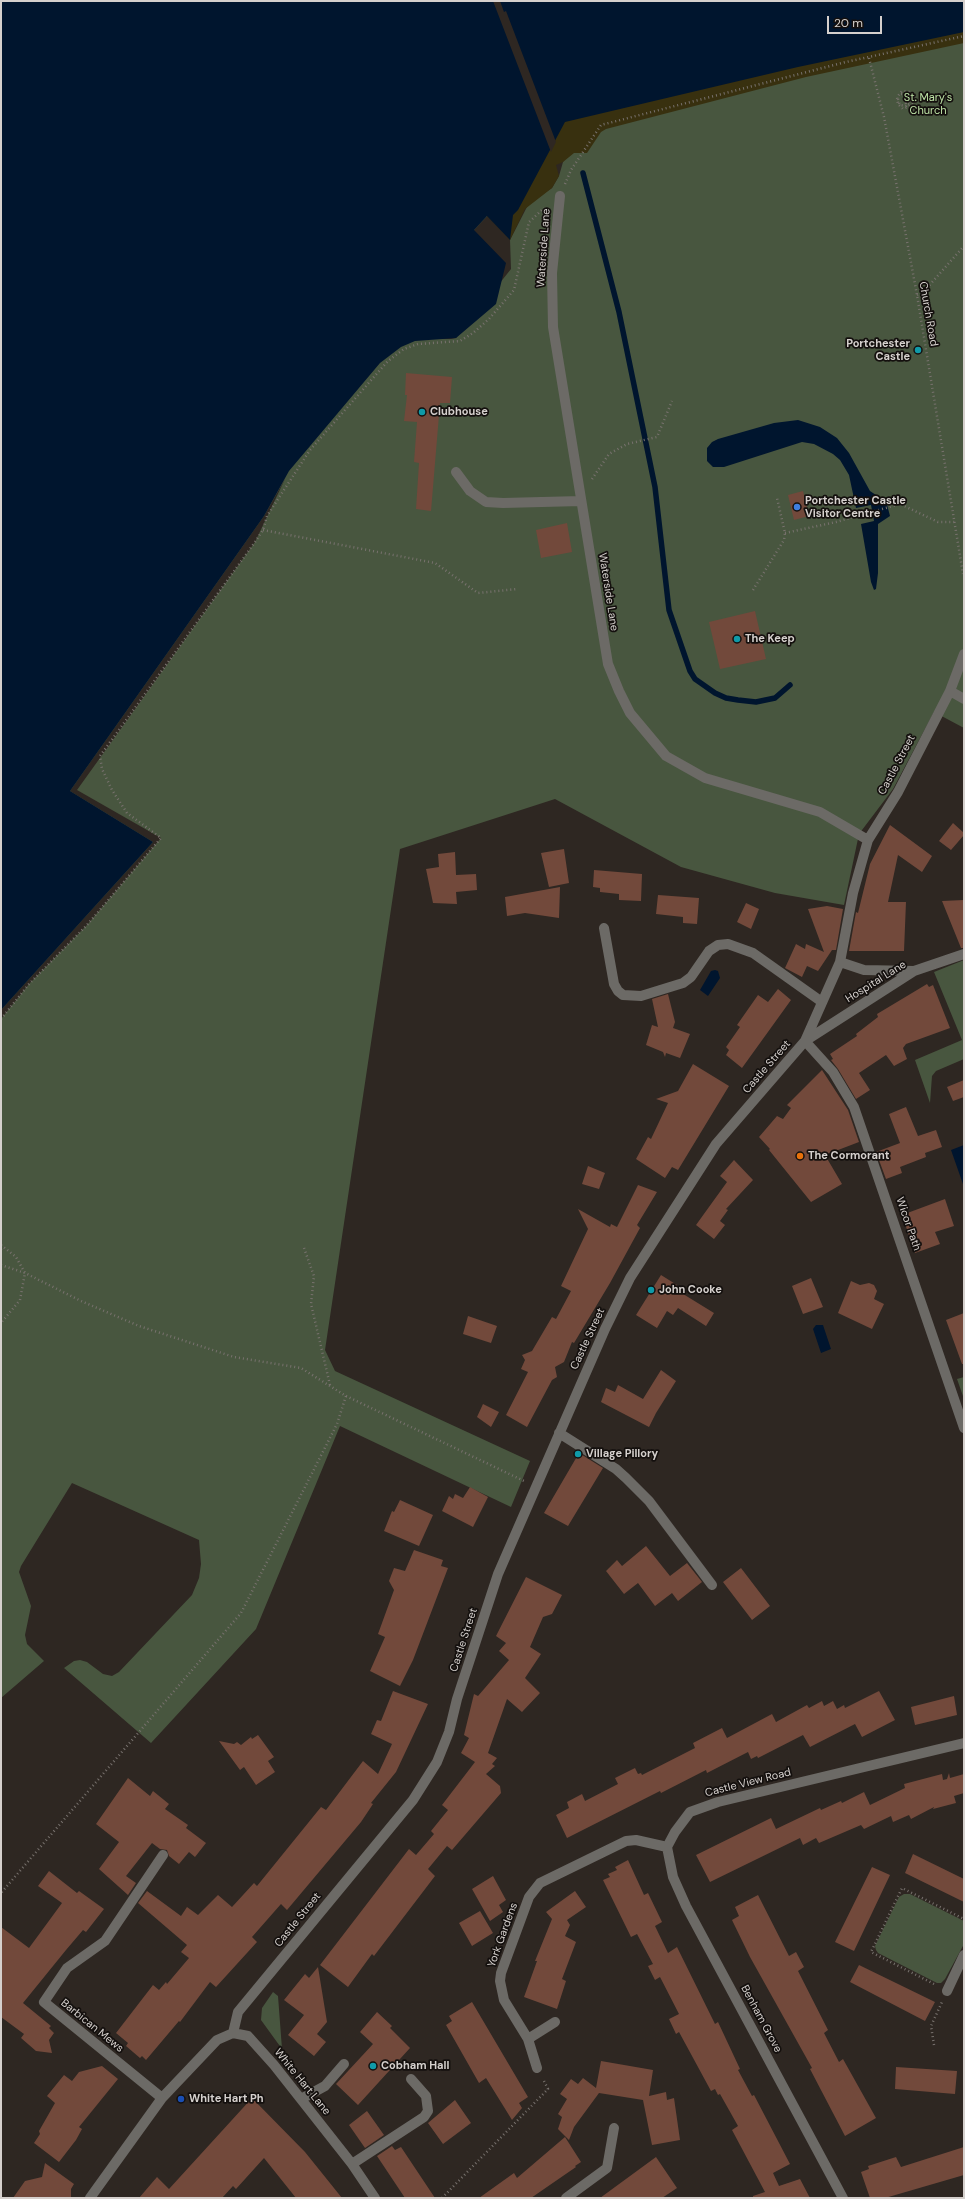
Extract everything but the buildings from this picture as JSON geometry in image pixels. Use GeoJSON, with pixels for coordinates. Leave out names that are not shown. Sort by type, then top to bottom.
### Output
{"type":"FeatureCollection","features":[{"type":"Feature","properties":{"kind":"street","name":"Waterside Lane"},"geometry":{"type":"LineString","coordinates":[[560,196],[552,273],[553,326],[608,664],[630,713],[666,756],[705,778],[820,812],[868,840]]}},
{"type":"Feature","properties":{"kind":"street"},"geometry":{"type":"LineString","coordinates":[[456,472],[470,492],[486,502],[581,501]]}},
{"type":"Feature","properties":{"kind":"street","name":"Castle Street"},"geometry":{"type":"LineString","coordinates":[[233,2033],[238,2012],[414,1800],[437,1762],[449,1732],[457,1699],[498,1574],[605,1328],[630,1278],[716,1144],[806,1041],[840,962],[853,894],[868,840],[898,792],[950,691],[964,654]]}},
{"type":"Feature","properties":{"kind":"street"},"geometry":{"type":"LineString","coordinates":[[950,691],[964,699]]}},
{"type":"Feature","properties":{"kind":"street"},"geometry":{"type":"LineString","coordinates":[[604,928],[614,984],[618,991],[623,995],[641,996],[683,983],[691,977],[709,951],[718,945],[728,944],[753,953],[822,1002]]}},
{"type":"Feature","properties":{"kind":"street","name":"Hospital Lane"},"geometry":{"type":"LineString","coordinates":[[806,1041],[914,972],[964,954]]}},
{"type":"Feature","properties":{"kind":"street"},"geometry":{"type":"LineString","coordinates":[[840,962],[864,970],[914,972]]}},
{"type":"Feature","properties":{"kind":"street","name":"Wicor Path"},"geometry":{"type":"LineString","coordinates":[[806,1041],[833,1072],[854,1108],[964,1428]]}},
{"type":"Feature","properties":{"kind":"street"},"geometry":{"type":"LineString","coordinates":[[559,1433],[626,1478],[648,1501],[712,1585]]}},
{"type":"Feature","properties":{"kind":"street","name":"Castle View Road"},"geometry":{"type":"LineString","coordinates":[[667,1847],[675,1832],[690,1812],[718,1802],[964,1742]]}},
{"type":"Feature","properties":{"kind":"street","name":"York Gardens"},"geometry":{"type":"LineString","coordinates":[[537,2068],[528,2039],[513,2017],[504,2000],[500,1981],[501,1973],[529,1897],[540,1883],[626,1841],[636,1840],[667,1847]]}},
{"type":"Feature","properties":{"kind":"street","name":"Benham Grove"},"geometry":{"type":"LineString","coordinates":[[667,1847],[673,1877],[686,1906],[843,2198]]}},
{"type":"Feature","properties":{"kind":"street","name":"Barbican Mews"},"geometry":{"type":"LineString","coordinates":[[162,2098],[44,2002],[67,1968],[105,1941],[163,1855]]}},
{"type":"Feature","properties":{"kind":"street"},"geometry":{"type":"LineString","coordinates":[[947,1991],[963,1958]]}},
{"type":"Feature","properties":{"kind":"street"},"geometry":{"type":"LineString","coordinates":[[528,2039],[555,2022]]}},
{"type":"Feature","properties":{"kind":"street"},"geometry":{"type":"LineString","coordinates":[[90,2198],[162,2098],[217,2040],[233,2033]]}},
{"type":"Feature","properties":{"kind":"street","name":"White Hart Lane"},"geometry":{"type":"LineString","coordinates":[[233,2033],[248,2036],[301,2099],[352,2164],[375,2198]]}},
{"type":"Feature","properties":{"kind":"street"},"geometry":{"type":"LineString","coordinates":[[301,2099],[325,2086],[344,2064]]}},
{"type":"Feature","properties":{"kind":"street"},"geometry":{"type":"LineString","coordinates":[[352,2164],[424,2117],[428,2111],[426,2096],[411,2079]]}},
{"type":"Feature","properties":{"kind":"street"},"geometry":{"type":"LineString","coordinates":[[566,2198],[607,2168],[614,2128]]}},
{"type":"Feature","properties":{"kind":"path"},"geometry":{"type":"LineString","coordinates":[[1,1019],[29,984],[87,925],[161,838],[127,813],[112,790],[102,769],[100,756],[263,530],[267,516],[310,450],[388,361],[404,349],[418,344],[460,341],[489,319],[514,290],[529,222],[560,196],[571,170],[601,125],[869,58],[964,36]]}},
{"type":"Feature","properties":{"kind":"path","name":"Church Road"},"geometry":{"type":"LineString","coordinates":[[869,58],[884,117],[917,295],[963,574]]}},
{"type":"Feature","properties":{"kind":"path"},"geometry":{"type":"LineString","coordinates":[[908,102],[904,99],[906,104],[904,105],[901,103],[900,97],[904,94],[908,94],[911,97],[908,102],[906,106],[900,105],[898,98],[902,93],[910,93],[912,96],[908,102]]}},
{"type":"Feature","properties":{"kind":"path"},"geometry":{"type":"LineString","coordinates":[[917,295],[926,289],[964,246]]}},
{"type":"Feature","properties":{"kind":"path"},"geometry":{"type":"LineString","coordinates":[[581,501],[588,486],[609,454],[627,444],[658,437],[672,401]]}},
{"type":"Feature","properties":{"kind":"path"},"geometry":{"type":"LineString","coordinates":[[753,590],[784,540],[785,533],[777,498]]}},
{"type":"Feature","properties":{"kind":"path"},"geometry":{"type":"LineString","coordinates":[[785,533],[904,505],[938,522],[955,522]]}},
{"type":"Feature","properties":{"kind":"path"},"geometry":{"type":"LineString","coordinates":[[263,530],[435,563],[478,593],[516,589]]}},
{"type":"Feature","properties":{"kind":"path"},"geometry":{"type":"LineString","coordinates":[[1,1245],[1,1252]]}},
{"type":"Feature","properties":{"kind":"path"},"geometry":{"type":"LineString","coordinates":[[1,1245],[16,1257],[25,1273],[20,1300],[1,1323]]}},
{"type":"Feature","properties":{"kind":"path"},"geometry":{"type":"LineString","coordinates":[[304,1248],[314,1276],[311,1304],[330,1386]]}},
{"type":"Feature","properties":{"kind":"path"},"geometry":{"type":"LineString","coordinates":[[1,1265],[25,1273],[82,1301],[139,1326],[234,1357],[301,1368],[346,1396],[536,1487]]}},
{"type":"Feature","properties":{"kind":"path"},"geometry":{"type":"LineString","coordinates":[[1,1893],[241,1613],[337,1424],[346,1396]]}},
{"type":"Feature","properties":{"kind":"path"},"geometry":{"type":"LineString","coordinates":[[934,2045],[931,2026],[947,1991],[871,1952],[902,1888],[964,1919]]}},
{"type":"Feature","properties":{"kind":"path"},"geometry":{"type":"LineString","coordinates":[[442,2198],[548,2089],[537,2068]]}},
{"type":"Feature","properties":{"kind":"green space","name":"Portchester Castle"},"geometry":{"type":"Polygon","coordinates":[[[964,26],[964,728],[934,712],[893,789],[859,834],[844,905],[775,893],[681,867],[555,799],[400,849],[325,1350],[335,1371],[530,1461],[511,1507],[340,1426],[256,1629],[151,1743],[64,1668],[74,1661],[80,1660],[87,1662],[103,1674],[112,1676],[119,1672],[192,1595],[199,1578],[201,1564],[199,1540],[72,1483],[21,1566],[19,1572],[31,1606],[25,1635],[27,1644],[44,1661],[1,1698],[1,1019],[29,984],[87,925],[161,838],[77,790],[255,542],[285,479],[264,516],[70,791],[153,842],[1,1010],[1,31],[492,211],[474,230],[427,339],[451,339],[456,338],[511,269],[510,240],[529,203],[552,188],[559,176],[563,162],[591,120],[964,26]]]}},
{"type":"Feature","properties":{"kind":"green space"},"geometry":{"type":"Polygon","coordinates":[[[964,960],[964,1059],[936,1071],[932,1076],[930,1103],[915,1060],[962,1040],[934,972],[964,960]]]}},
{"type":"Feature","properties":{"kind":"green space"},"geometry":{"type":"Polygon","coordinates":[[[964,1377],[964,1399],[957,1379],[964,1377]]]}},
{"type":"Feature","properties":{"kind":"green space"},"geometry":{"type":"Polygon","coordinates":[[[904,1894],[910,1894],[964,1921],[964,1944],[945,1979],[941,1983],[937,1983],[878,1953],[876,1950],[875,1946],[899,1897],[904,1894]]]}},
{"type":"Feature","properties":{"kind":"green space"},"geometry":{"type":"Polygon","coordinates":[[[273,1992],[278,1996],[282,2049],[261,2020],[262,2008],[273,1992]]]}},
{"type":"Feature","properties":{"kind":"sand"},"geometry":{"type":"Polygon","coordinates":[[[964,3],[964,43],[806,77],[606,129],[601,132],[587,153],[574,153],[563,162],[556,165],[559,176],[552,188],[525,209],[510,240],[487,216],[507,135],[964,3]]]}},
{"type":"Feature","properties":{"kind":"water"},"geometry":{"type":"Polygon","coordinates":[[[1,1],[964,1],[964,32],[798,67],[565,122],[518,210],[513,215],[510,240],[487,216],[474,230],[506,263],[496,304],[456,338],[415,341],[401,347],[380,363],[289,471],[264,516],[70,791],[153,842],[1,1010],[1,1]]]}},
{"type":"Feature","properties":{"kind":"water"},"geometry":{"type":"Polygon","coordinates":[[[798,420],[820,427],[837,438],[849,453],[870,491],[879,497],[885,497],[890,516],[878,524],[878,573],[876,589],[874,590],[871,582],[861,524],[874,521],[871,505],[856,508],[849,475],[840,460],[833,454],[814,444],[802,442],[724,467],[713,467],[707,461],[707,448],[712,442],[718,439],[774,423],[798,420]]]}},
{"type":"Feature","properties":{"kind":"water"},"geometry":{"type":"Polygon","coordinates":[[[711,971],[718,971],[720,978],[708,996],[700,990],[711,971]]]}},
{"type":"Feature","properties":{"kind":"water"},"geometry":{"type":"Polygon","coordinates":[[[964,1145],[964,1187],[951,1150],[964,1145]]]}},
{"type":"Feature","properties":{"kind":"water"},"geometry":{"type":"Polygon","coordinates":[[[816,1325],[823,1325],[831,1349],[821,1353],[813,1329],[816,1325]]]}},
{"type":"Feature","properties":{"kind":"pier"},"geometry":{"type":"Polygon","coordinates":[[[493,1],[500,1],[504,12],[506,11],[556,142],[551,152],[493,1]]]}},
{"type":"Feature","properties":{"kind":"waterway"},"geometry":{"type":"LineString","coordinates":[[583,173],[619,312],[655,487],[669,610],[690,671],[695,679],[715,693],[726,698],[738,700],[756,702],[775,698],[790,685]]}},
{"type":"Feature","properties":{"kind":"place","name":"Portchester Castle"},"geometry":{"type":"Point","coordinates":[918,350]}},
{"type":"Feature","properties":{"kind":"place","name":"Clubhouse"},"geometry":{"type":"Point","coordinates":[422,412]}},
{"type":"Feature","properties":{"kind":"place","name":"Portchester Castle Visitor Centre"},"geometry":{"type":"Point","coordinates":[797,507]}},
{"type":"Feature","properties":{"kind":"place","name":"The Keep"},"geometry":{"type":"Point","coordinates":[737,639]}},
{"type":"Feature","properties":{"kind":"place","name":"The Cormorant"},"geometry":{"type":"Point","coordinates":[800,1156]}},
{"type":"Feature","properties":{"kind":"place","name":"John Cooke"},"geometry":{"type":"Point","coordinates":[651,1290]}},
{"type":"Feature","properties":{"kind":"place","name":"Village Pillory"},"geometry":{"type":"Point","coordinates":[578,1454]}},
{"type":"Feature","properties":{"kind":"place","name":"Cobham Hall"},"geometry":{"type":"Point","coordinates":[373,2066]}},
{"type":"Feature","properties":{"kind":"place","name":"White Hart Ph"},"geometry":{"type":"Point","coordinates":[181,2099]}},
{"type":"Feature","properties":{"kind":"park label","name":"St. Mary's Church"},"geometry":{"type":"Point","coordinates":[928,104]}}]}
